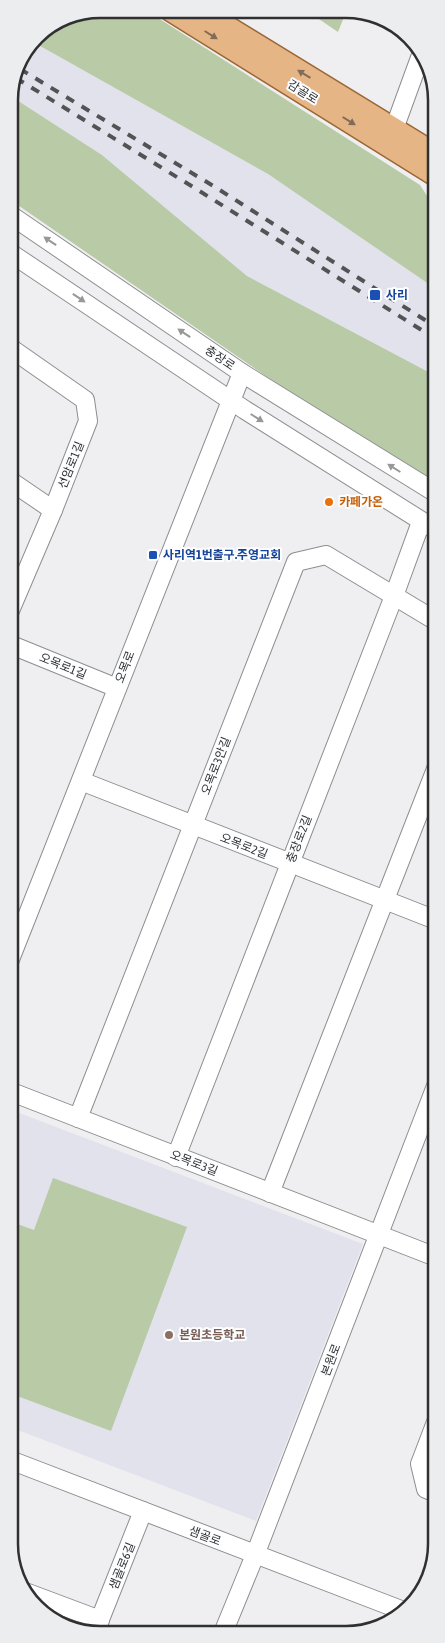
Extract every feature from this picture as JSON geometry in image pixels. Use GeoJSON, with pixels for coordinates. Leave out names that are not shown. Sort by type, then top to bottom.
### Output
{"type":"FeatureCollection","features":[{"type":"Feature","properties":{"kind":"main road","name":"감골로"},"geometry":{"type":"LineString","coordinates":[[183,18],[428,170]]}},
{"type":"Feature","properties":{"kind":"main road","name":"감골로"},"geometry":{"type":"LineString","coordinates":[[213,18],[428,149]]}},
{"type":"Feature","properties":{"kind":"street"},"geometry":{"type":"LineString","coordinates":[[394,128],[418,62]]}},
{"type":"Feature","properties":{"kind":"street","name":"충장로"},"geometry":{"type":"LineString","coordinates":[[18,220],[242,373],[428,488]]}},
{"type":"Feature","properties":{"kind":"street"},"geometry":{"type":"LineString","coordinates":[[18,258],[245,410],[428,526]]}},
{"type":"Feature","properties":{"kind":"street","name":"선암로1길"},"geometry":{"type":"LineString","coordinates":[[18,353],[84,400],[88,421],[18,592]]}},
{"type":"Feature","properties":{"kind":"street","name":"오목로"},"geometry":{"type":"LineString","coordinates":[[18,939],[230,399],[242,373]]}},
{"type":"Feature","properties":{"kind":"street"},"geometry":{"type":"LineString","coordinates":[[18,486],[53,510]]}},
{"type":"Feature","properties":{"kind":"street","name":"충장로2길"},"geometry":{"type":"LineString","coordinates":[[176,1157],[394,596],[428,527]]}},
{"type":"Feature","properties":{"kind":"street","name":"오목로3안길"},"geometry":{"type":"LineString","coordinates":[[78,1118],[296,562],[326,555],[428,616]]}},
{"type":"Feature","properties":{"kind":"street","name":"오목로1길"},"geometry":{"type":"LineString","coordinates":[[18,648],[117,688]]}},
{"type":"Feature","properties":{"kind":"street","name":"오목로2길"},"geometry":{"type":"LineString","coordinates":[[81,781],[427,917]]}},
{"type":"Feature","properties":{"kind":"street"},"geometry":{"type":"LineString","coordinates":[[270,1193],[428,789]]}},
{"type":"Feature","properties":{"kind":"street","name":"오목로3길"},"geometry":{"type":"LineString","coordinates":[[18,1095],[427,1254]]}},
{"type":"Feature","properties":{"kind":"street","name":"본원로"},"geometry":{"type":"LineString","coordinates":[[226,1626],[427,1109]]}},
{"type":"Feature","properties":{"kind":"street"},"geometry":{"type":"LineString","coordinates":[[427,1445],[420,1464],[427,1489]]}},
{"type":"Feature","properties":{"kind":"street","name":"샘골로"},"geometry":{"type":"LineString","coordinates":[[18,1463],[396,1608]]}},
{"type":"Feature","properties":{"kind":"street","name":"샘골로6길"},"geometry":{"type":"LineString","coordinates":[[98,1626],[144,1511]]}},
{"type":"Feature","properties":{"kind":"street","name":"샘골로6길"},"geometry":{"type":"LineString","coordinates":[[39,1598],[97,1626]]}},
{"type":"Feature","properties":{"kind":"shaded area"},"geometry":{"type":"Polygon","coordinates":[[[39,45],[268,174],[428,283],[428,372],[247,276],[102,155],[18,101],[20,78],[26,63],[39,45]]]}},
{"type":"Feature","properties":{"kind":"shaded area","name":"본원초등학교"},"geometry":{"type":"Polygon","coordinates":[[[18,1112],[363,1244],[256,1521],[18,1430],[18,1112]]]}},
{"type":"Feature","properties":{"kind":"green space"},"geometry":{"type":"Polygon","coordinates":[[[89,18],[158,18],[420,185],[428,197],[428,283],[268,174],[39,45],[58,28],[89,18]]]}},
{"type":"Feature","properties":{"kind":"green space"},"geometry":{"type":"Polygon","coordinates":[[[317,18],[344,18],[338,32],[317,18]]]}},
{"type":"Feature","properties":{"kind":"green space"},"geometry":{"type":"Polygon","coordinates":[[[18,101],[102,155],[247,276],[428,372],[428,478],[328,419],[18,205],[18,101]]]}},
{"type":"Feature","properties":{"kind":"green space"},"geometry":{"type":"Polygon","coordinates":[[[53,1178],[187,1227],[111,1431],[18,1396],[18,1224],[34,1230],[53,1178]]]}},
{"type":"Feature","properties":{"kind":"railway"},"geometry":{"type":"LineString","coordinates":[[23,71],[215,187],[428,322]]}},
{"type":"Feature","properties":{"kind":"railway"},"geometry":{"type":"LineString","coordinates":[[20,80],[428,334]]}},
{"type":"Feature","properties":{"kind":"place","name":"사리"},"geometry":{"type":"Point","coordinates":[375,295]}},
{"type":"Feature","properties":{"kind":"place","name":"카페가온"},"geometry":{"type":"Point","coordinates":[329,502]}},
{"type":"Feature","properties":{"kind":"place","name":"사리역1번출구.주영교회"},"geometry":{"type":"Point","coordinates":[153,555]}},
{"type":"Feature","properties":{"kind":"place","name":"본원초등학교"},"geometry":{"type":"Point","coordinates":[169,1335]}}]}
